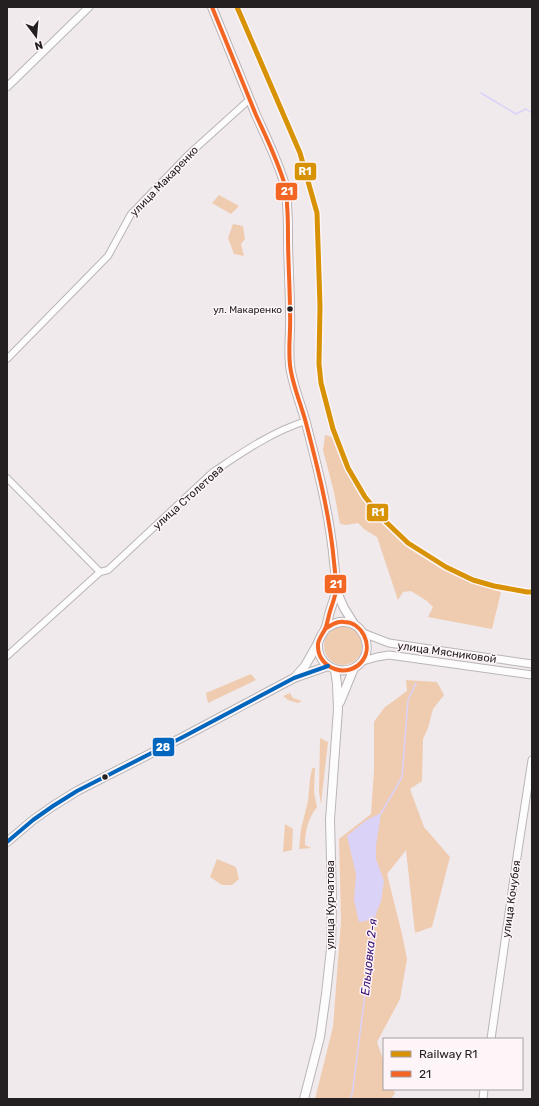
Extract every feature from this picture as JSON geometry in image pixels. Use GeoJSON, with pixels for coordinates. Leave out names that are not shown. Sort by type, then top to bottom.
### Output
{"type":"FeatureCollection","features":[{"type":"Feature","properties":{"kind":"main road"},"geometry":{"type":"LineString","coordinates":[[212,7],[277,161],[287,191],[290,367],[306,421],[322,486],[331,532],[336,590],[344,608],[354,624],[363,633],[367,642],[367,652],[362,661],[354,668],[341,671],[331,668],[321,659],[318,652],[318,643]]}},
{"type":"Feature","properties":{"kind":"main road"},"geometry":{"type":"LineString","coordinates":[[294,678],[305,666],[325,629],[336,590]]}},
{"type":"Feature","properties":{"kind":"main road"},"geometry":{"type":"LineString","coordinates":[[325,629],[334,623],[344,622],[354,624]]}},
{"type":"Feature","properties":{"kind":"main road"},"geometry":{"type":"LineString","coordinates":[[7,842],[33,820],[77,791],[294,678],[331,668]]}},
{"type":"Feature","properties":{"kind":"main road"},"geometry":{"type":"LineString","coordinates":[[331,668],[337,684],[338,709]]}},
{"type":"Feature","properties":{"kind":"main road"},"geometry":{"type":"LineString","coordinates":[[338,709],[354,668]]}},
{"type":"Feature","properties":{"kind":"main road","name":"улица Курчатова"},"geometry":{"type":"LineString","coordinates":[[304,1099],[320,1037],[331,949],[332,901],[330,820],[338,709]]}},
{"type":"Feature","properties":{"kind":"street"},"geometry":{"type":"LineString","coordinates":[[7,87],[89,7]]}},
{"type":"Feature","properties":{"kind":"street","name":"улица Макаренко"},"geometry":{"type":"LineString","coordinates":[[7,358],[108,256],[131,214],[188,155],[250,99]]}},
{"type":"Feature","properties":{"kind":"street","name":"улица Столетова"},"geometry":{"type":"LineString","coordinates":[[7,656],[100,572],[108,570],[213,472],[259,441],[306,421]]}},
{"type":"Feature","properties":{"kind":"street"},"geometry":{"type":"LineString","coordinates":[[7,478],[100,572]]}},
{"type":"Feature","properties":{"kind":"street","name":"улица Мясниковой"},"geometry":{"type":"LineString","coordinates":[[363,633],[389,643],[532,664]]}},
{"type":"Feature","properties":{"kind":"street","name":"улица Мясниковой"},"geometry":{"type":"LineString","coordinates":[[362,661],[389,655],[532,675]]}},
{"type":"Feature","properties":{"kind":"street","name":"улица Кочубея"},"geometry":{"type":"LineString","coordinates":[[491,1038],[532,760]]}},
{"type":"Feature","properties":{"kind":"shaded area"},"geometry":{"type":"Polygon","coordinates":[[[219,195],[239,206],[231,214],[212,203],[219,195]]]}},
{"type":"Feature","properties":{"kind":"shaded area"},"geometry":{"type":"Polygon","coordinates":[[[233,224],[243,226],[245,239],[241,244],[244,256],[234,254],[228,238],[233,224]]]}},
{"type":"Feature","properties":{"kind":"shaded area"},"geometry":{"type":"Polygon","coordinates":[[[325,435],[332,437],[342,463],[358,491],[375,514],[401,542],[432,563],[468,581],[501,592],[492,629],[428,617],[433,607],[427,601],[411,591],[403,592],[398,600],[377,537],[364,529],[358,523],[346,525],[340,524],[334,492],[323,450],[325,435]]]}},
{"type":"Feature","properties":{"kind":"shaded area"},"geometry":{"type":"Polygon","coordinates":[[[339,627],[347,627],[357,632],[361,639],[361,653],[357,660],[347,665],[339,665],[329,660],[327,657],[324,650],[324,642],[329,632],[332,630],[339,627]]]}},
{"type":"Feature","properties":{"kind":"shaded area"},"geometry":{"type":"Polygon","coordinates":[[[251,674],[256,680],[208,703],[206,693],[251,674]]]}},
{"type":"Feature","properties":{"kind":"shaded area"},"geometry":{"type":"Polygon","coordinates":[[[406,680],[437,682],[444,695],[433,709],[428,728],[423,739],[422,781],[410,789],[424,827],[450,857],[432,927],[415,933],[406,850],[387,874],[407,959],[400,999],[377,1042],[383,1059],[383,1090],[394,1090],[395,1093],[391,1099],[315,1099],[333,1027],[341,921],[339,839],[371,814],[374,770],[374,722],[384,708],[407,691],[406,680]]]}},
{"type":"Feature","properties":{"kind":"shaded area"},"geometry":{"type":"Polygon","coordinates":[[[290,693],[293,698],[302,701],[298,703],[288,700],[283,696],[290,693]]]}},
{"type":"Feature","properties":{"kind":"shaded area"},"geometry":{"type":"Polygon","coordinates":[[[320,738],[328,742],[321,804],[319,792],[320,738]]]}},
{"type":"Feature","properties":{"kind":"shaded area"},"geometry":{"type":"Polygon","coordinates":[[[313,768],[315,768],[314,792],[317,807],[311,816],[308,825],[305,845],[311,848],[299,849],[301,829],[308,801],[310,779],[313,768]]]}},
{"type":"Feature","properties":{"kind":"shaded area"},"geometry":{"type":"Polygon","coordinates":[[[381,813],[376,846],[376,859],[384,881],[381,901],[375,916],[366,921],[359,922],[354,900],[356,874],[347,836],[365,821],[381,813]]]}},
{"type":"Feature","properties":{"kind":"shaded area"},"geometry":{"type":"Polygon","coordinates":[[[285,824],[293,829],[292,850],[283,852],[285,824]]]}},
{"type":"Feature","properties":{"kind":"shaded area"},"geometry":{"type":"Polygon","coordinates":[[[217,859],[236,867],[239,879],[232,885],[222,885],[210,877],[217,859]]]}},
{"type":"Feature","properties":{"kind":"waterway","name":"Ельцовка 2-я"},"geometry":{"type":"LineString","coordinates":[[481,93],[516,114],[526,109],[532,113]]}},
{"type":"Feature","properties":{"kind":"waterway","name":"Ельцовка 2-я"},"geometry":{"type":"LineString","coordinates":[[380,815],[402,777],[408,700],[416,683]]}},
{"type":"Feature","properties":{"kind":"waterway","name":"Ельцовка 2-я"},"geometry":{"type":"LineString","coordinates":[[351,1099],[375,915]]}},
{"type":"Feature","properties":{"kind":"rail line","name":"R1"},"geometry":{"type":"LineString","coordinates":[[237,7],[300,153],[317,213],[320,306],[319,364],[321,383],[333,429],[348,468],[365,497],[385,521],[408,543],[446,567],[473,580],[494,586],[532,592]]}},
{"type":"Feature","properties":{"kind":"transit line","name":"21"},"geometry":{"type":"LineString","coordinates":[[212,7],[276,160],[287,193],[290,365],[322,487],[331,536],[336,579],[336,591],[326,627],[318,642],[319,653],[328,666],[335,669],[350,669],[357,666],[363,660],[367,648],[366,641],[361,630],[350,623],[341,622],[325,629]]}},
{"type":"Feature","properties":{"kind":"transit line","name":"28"},"geometry":{"type":"LineString","coordinates":[[7,842],[33,820],[77,791],[294,678],[328,666]]}},
{"type":"Feature","properties":{"kind":"place","name":"ул. Макаренко"},"geometry":{"type":"Point","coordinates":[290,309]}}]}
